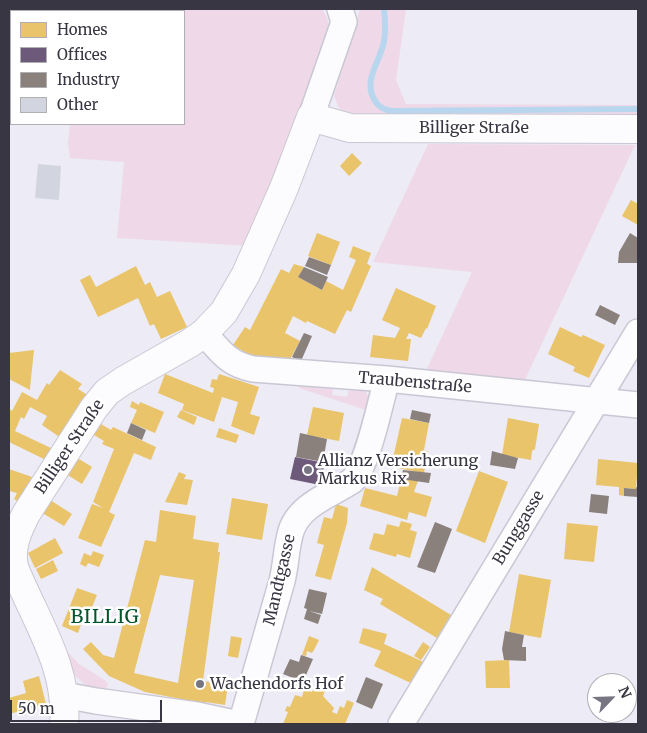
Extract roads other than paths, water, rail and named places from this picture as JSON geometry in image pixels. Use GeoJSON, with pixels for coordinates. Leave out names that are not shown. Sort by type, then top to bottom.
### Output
{"type":"FeatureCollection","features":[{"type":"Feature","properties":{"kind":"street","name":"Billiger Straße"},"geometry":{"type":"LineString","coordinates":[[64,724],[64,695],[51,648],[23,592],[14,567],[11,545],[26,514],[101,400],[123,381],[204,333],[224,312],[246,274],[294,163],[344,22],[340,10]]}},
{"type":"Feature","properties":{"kind":"street","name":"Billiger Straße"},"geometry":{"type":"LineString","coordinates":[[311,117],[350,128],[638,129]]}},
{"type":"Feature","properties":{"kind":"street","name":"Bunggasse"},"geometry":{"type":"LineString","coordinates":[[400,724],[638,332]]}},
{"type":"Feature","properties":{"kind":"street","name":"Traubenstraße"},"geometry":{"type":"LineString","coordinates":[[204,333],[225,357],[244,367],[387,379],[638,405]]}},
{"type":"Feature","properties":{"kind":"street","name":"Mandtgasse"},"geometry":{"type":"LineString","coordinates":[[240,724],[282,581],[289,536],[294,522],[305,510],[346,486],[357,477],[363,463],[387,379]]}},
{"type":"Feature","properties":{"kind":"street"},"geometry":{"type":"LineString","coordinates":[[64,695],[197,715],[240,724]]}},
{"type":"Feature","properties":{"kind":"waterway"},"geometry":{"type":"LineString","coordinates":[[384,9],[384,41],[370,83],[375,100],[380,107],[385,109],[391,111],[638,109]]}},
{"type":"Feature","properties":{"kind":"place","name":"Allianz Versicherung Markus Rix"},"geometry":{"type":"Point","coordinates":[308,470]}},
{"type":"Feature","properties":{"kind":"place","name":"Wachendorfs Hof"},"geometry":{"type":"Point","coordinates":[200,684]}},
{"type":"Feature","properties":{"kind":"district","name":"BILLIG"},"geometry":{"type":"Point","coordinates":[105,618]}}]}
